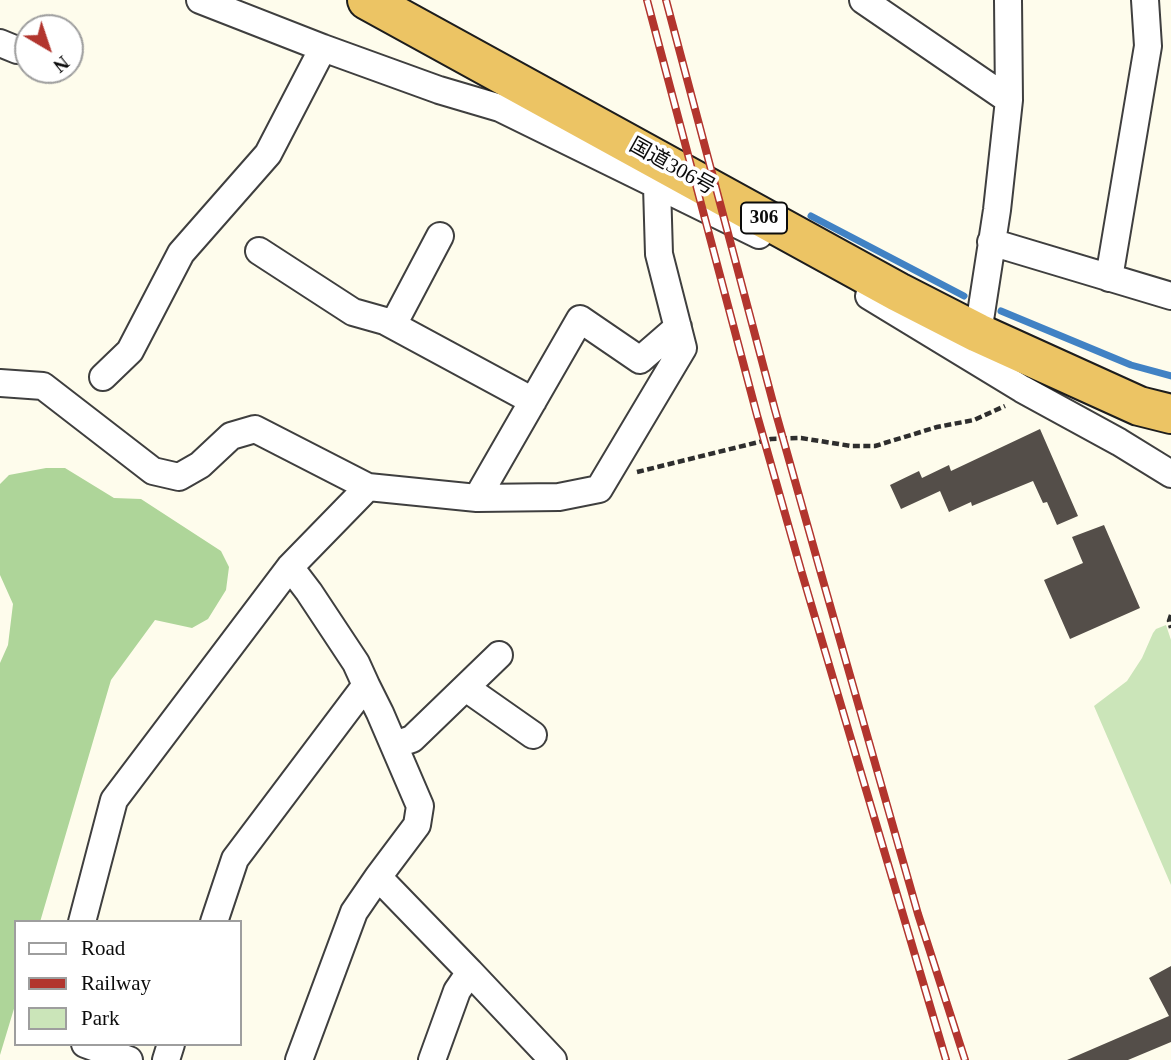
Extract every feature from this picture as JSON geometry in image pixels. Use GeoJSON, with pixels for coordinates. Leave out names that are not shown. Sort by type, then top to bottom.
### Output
{"type":"FeatureCollection","features":[{"type":"Feature","properties":{"kind":"highway","name":"国道306号"},"geometry":{"type":"LineString","coordinates":[[368,0],[978,333],[1139,406],[1171,414]]}},
{"type":"Feature","properties":{"kind":"street"},"geometry":{"type":"LineString","coordinates":[[200,0],[439,90],[500,108],[790,250],[1024,391],[1119,442],[1171,474]]}},
{"type":"Feature","properties":{"kind":"street"},"geometry":{"type":"LineString","coordinates":[[863,0],[885,8],[1009,100]]}},
{"type":"Feature","properties":{"kind":"street"},"geometry":{"type":"LineString","coordinates":[[978,333],[998,210],[1009,100],[1008,0]]}},
{"type":"Feature","properties":{"kind":"street"},"geometry":{"type":"LineString","coordinates":[[1109,278],[1148,46],[1145,0]]}},
{"type":"Feature","properties":{"kind":"street"},"geometry":{"type":"LineString","coordinates":[[103,377],[130,351],[181,253],[268,153],[323,48]]}},
{"type":"Feature","properties":{"kind":"street"},"geometry":{"type":"LineString","coordinates":[[0,383],[43,386],[153,471],[179,477],[200,465],[231,436],[255,429],[368,487],[477,498],[559,497],[599,489],[683,348],[659,254],[657,186]]}},
{"type":"Feature","properties":{"kind":"street"},"geometry":{"type":"LineString","coordinates":[[393,325],[440,236]]}},
{"type":"Feature","properties":{"kind":"street"},"geometry":{"type":"LineString","coordinates":[[991,242],[1171,296]]}},
{"type":"Feature","properties":{"kind":"street"},"geometry":{"type":"LineString","coordinates":[[259,251],[354,312],[385,321],[533,401]]}},
{"type":"Feature","properties":{"kind":"street"},"geometry":{"type":"LineString","coordinates":[[477,498],[580,319],[640,360],[678,327]]}},
{"type":"Feature","properties":{"kind":"street"},"geometry":{"type":"LineString","coordinates":[[83,920],[114,800],[290,567],[368,487]]}},
{"type":"Feature","properties":{"kind":"street"},"geometry":{"type":"LineString","coordinates":[[290,567],[356,663],[420,806],[417,825],[354,912],[299,1060]]}},
{"type":"Feature","properties":{"kind":"street"},"geometry":{"type":"LineString","coordinates":[[394,745],[412,739],[499,655]]}},
{"type":"Feature","properties":{"kind":"street"},"geometry":{"type":"LineString","coordinates":[[215,920],[235,859],[366,685]]}},
{"type":"Feature","properties":{"kind":"street"},"geometry":{"type":"LineString","coordinates":[[466,688],[533,735]]}},
{"type":"Feature","properties":{"kind":"street"},"geometry":{"type":"LineString","coordinates":[[378,877],[553,1060]]}},
{"type":"Feature","properties":{"kind":"street"},"geometry":{"type":"LineString","coordinates":[[432,1060],[457,991],[470,972]]}},
{"type":"Feature","properties":{"kind":"street"},"geometry":{"type":"LineString","coordinates":[[90,1046],[129,1060]]}},
{"type":"Feature","properties":{"kind":"path"},"geometry":{"type":"LineString","coordinates":[[626,475],[771,439],[801,438],[851,446],[875,446],[937,427],[974,421],[1016,402],[1024,391]]}},
{"type":"Feature","properties":{"kind":"path"},"geometry":{"type":"LineString","coordinates":[[1171,615],[1171,628]]}},
{"type":"Feature","properties":{"kind":"green space"},"geometry":{"type":"Polygon","coordinates":[[[46,468],[65,468],[114,498],[141,499],[221,551],[229,567],[226,590],[208,619],[192,628],[155,620],[111,680],[41,920],[14,920],[14,1009],[0,1055],[0,663],[8,645],[13,604],[0,575],[0,484],[9,475],[46,468]]]}},
{"type":"Feature","properties":{"kind":"green space"},"geometry":{"type":"Polygon","coordinates":[[[1166,625],[1171,640],[1171,885],[1094,706],[1127,681],[1142,658],[1153,633],[1166,625]]]}},
{"type":"Feature","properties":{"kind":"building"},"geometry":{"type":"Polygon","coordinates":[[[1040,429],[1078,516],[1057,525],[1047,502],[1043,503],[1033,481],[972,506],[971,502],[949,512],[940,491],[901,509],[890,485],[919,471],[922,478],[949,465],[951,471],[1040,429]]]}},
{"type":"Feature","properties":{"kind":"building"},"geometry":{"type":"Polygon","coordinates":[[[1104,525],[1140,608],[1070,639],[1044,580],[1083,563],[1072,537],[1104,525]]]}},
{"type":"Feature","properties":{"kind":"building"},"geometry":{"type":"Polygon","coordinates":[[[1171,966],[1171,1042],[1128,1060],[1067,1060],[1169,1016],[1149,978],[1171,966]]]}},
{"type":"Feature","properties":{"kind":"waterway"},"geometry":{"type":"LineString","coordinates":[[811,216],[964,296]]}},
{"type":"Feature","properties":{"kind":"waterway"},"geometry":{"type":"LineString","coordinates":[[1001,311],[1131,365],[1171,376]]}},
{"type":"Feature","properties":{"kind":"railway"},"geometry":{"type":"LineString","coordinates":[[647,0],[757,415],[946,1060]]}},
{"type":"Feature","properties":{"kind":"railway"},"geometry":{"type":"LineString","coordinates":[[666,0],[820,570],[918,914],[965,1060]]}}]}
